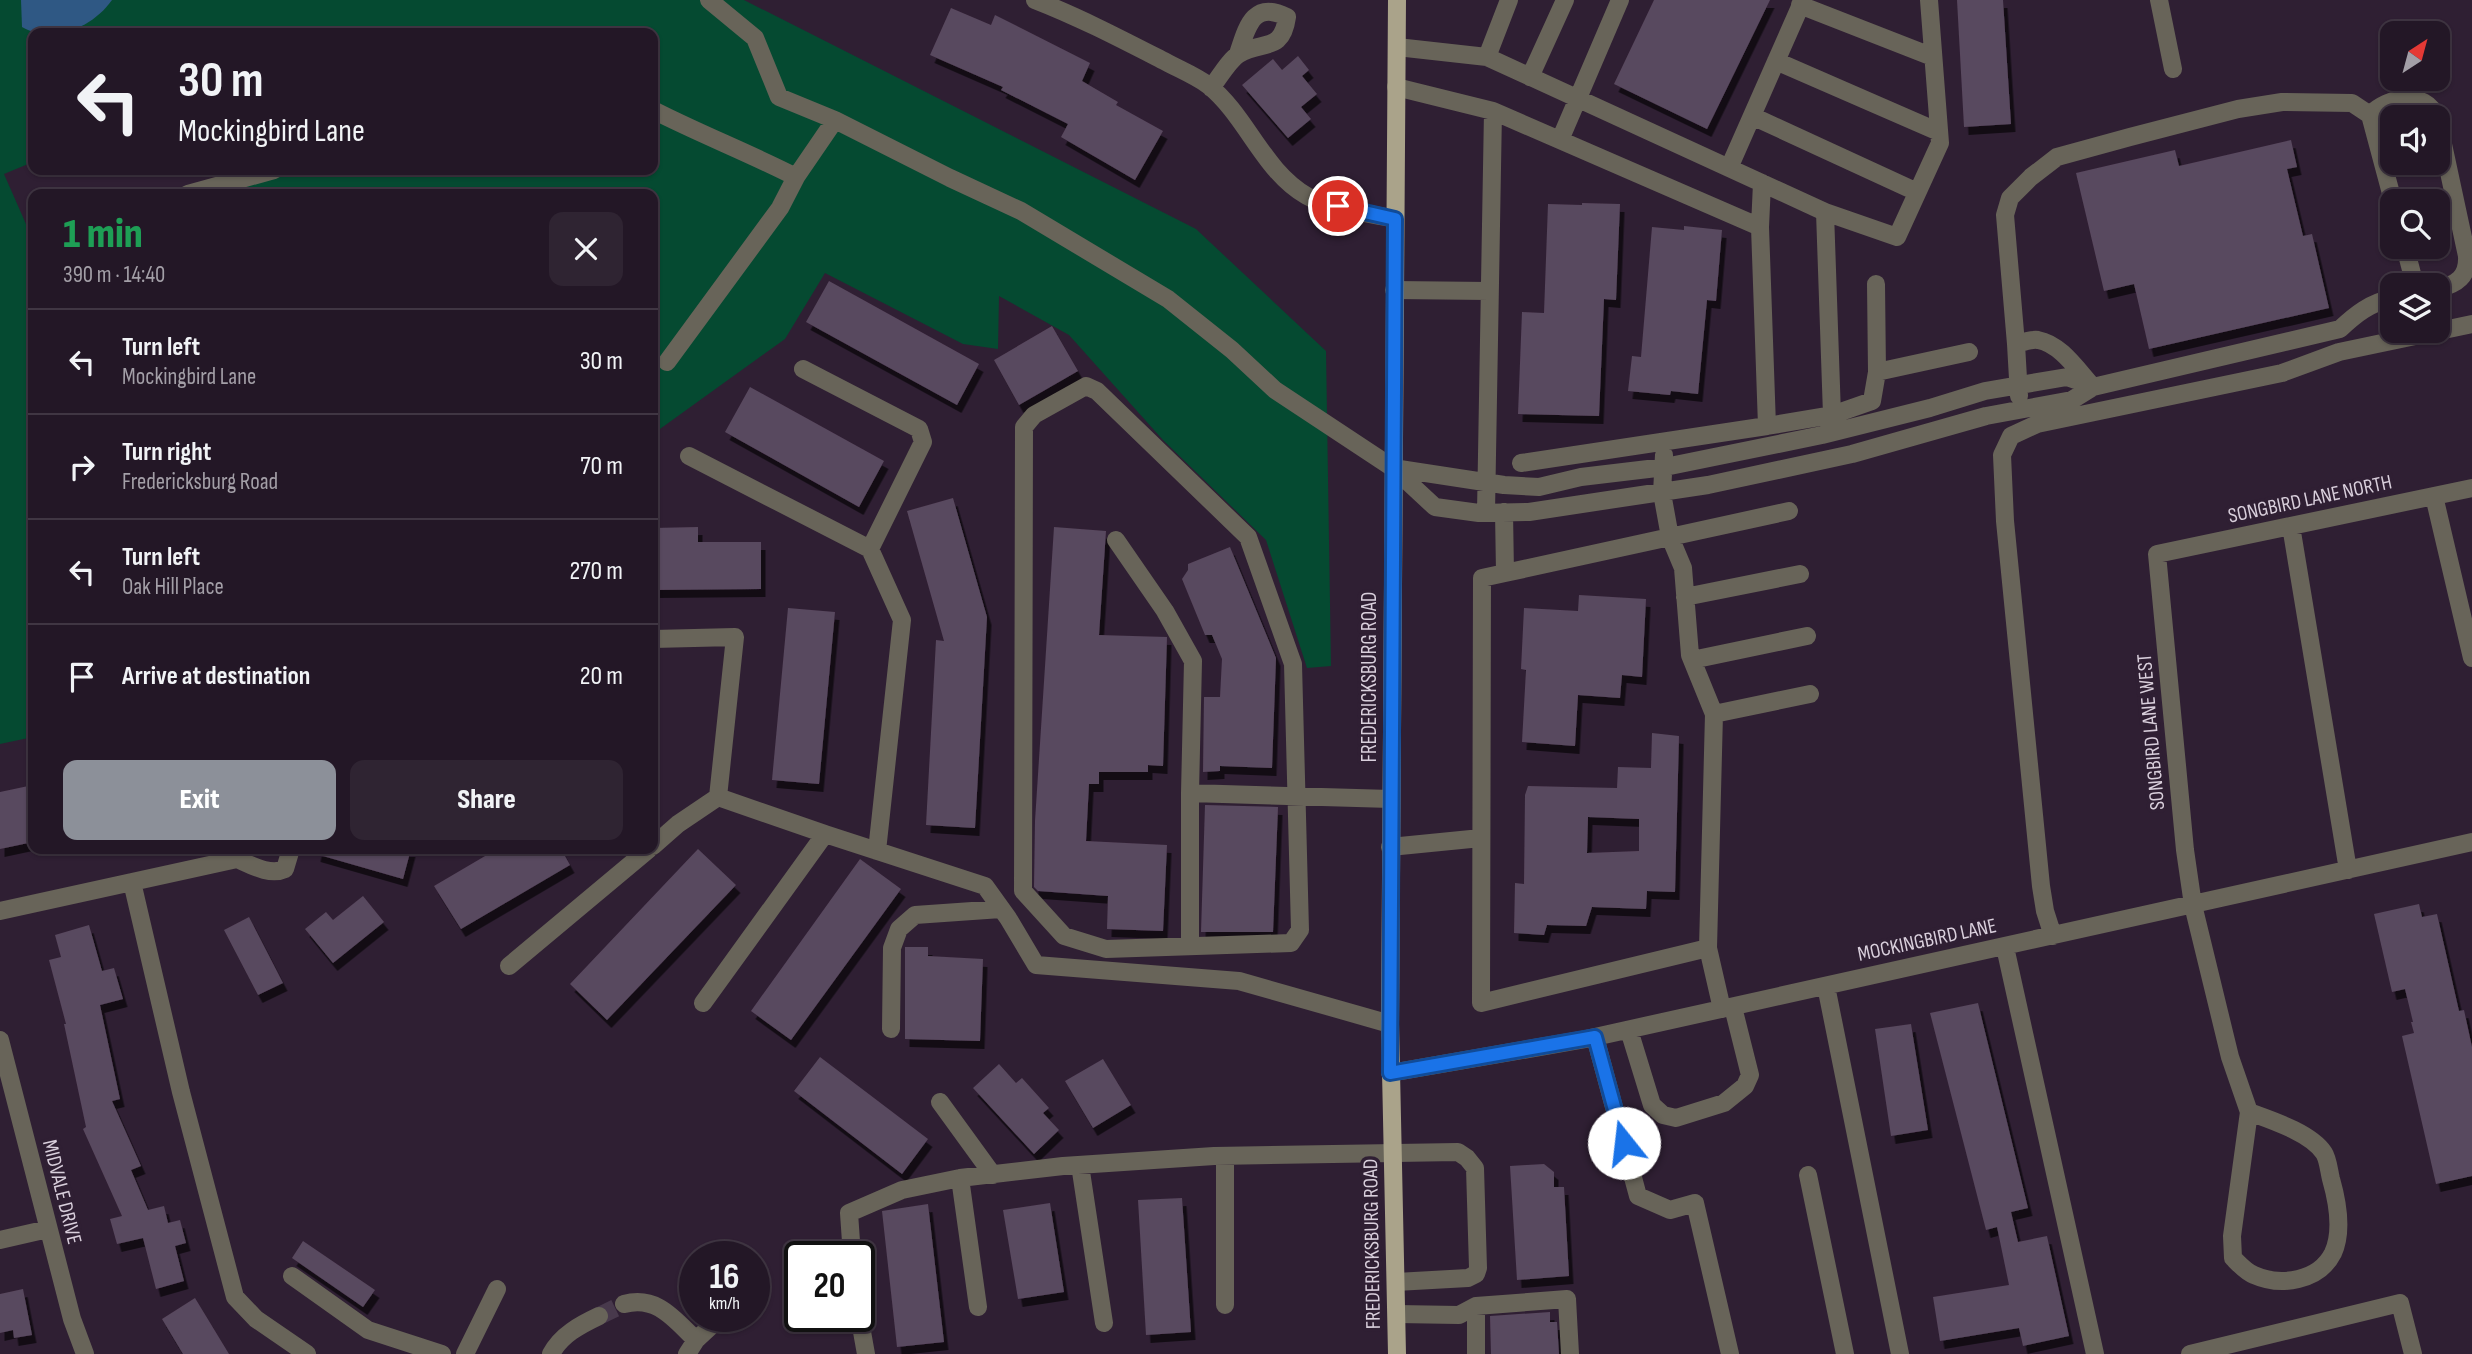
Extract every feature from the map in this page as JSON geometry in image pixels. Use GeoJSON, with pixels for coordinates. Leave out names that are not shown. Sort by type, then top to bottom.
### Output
{"type":"FeatureCollection","features":[{"type":"Feature","properties":{"kind":"main road","name":"FREDERICKSBURG ROAD"},"geometry":{"type":"LineString","coordinates":[[1397,0],[1390,847],[1390,1073],[1397,1354]]}},
{"type":"Feature","properties":{"kind":"street"},"geometry":{"type":"LineString","coordinates":[[709,0],[755,38],[779,97],[835,120],[1021,211],[1168,299],[1232,350],[1275,390],[1393,468],[1435,507],[1495,512],[1570,507],[1662,493],[1839,457],[1986,416],[2072,400],[2093,387],[2340,329],[2356,314],[2380,301]]}},
{"type":"Feature","properties":{"kind":"street"},"geometry":{"type":"LineString","coordinates":[[1035,0],[1149,54],[1211,88],[1238,117],[1260,150],[1288,181],[1306,196],[1320,202],[1395,219]]}},
{"type":"Feature","properties":{"kind":"street"},"geometry":{"type":"LineString","coordinates":[[1487,57],[1509,0]]}},
{"type":"Feature","properties":{"kind":"street"},"geometry":{"type":"LineString","coordinates":[[1530,77],[1565,0]]}},
{"type":"Feature","properties":{"kind":"street"},"geometry":{"type":"LineString","coordinates":[[1560,140],[1620,0]]}},
{"type":"Feature","properties":{"kind":"street"},"geometry":{"type":"LineString","coordinates":[[1396,47],[1487,57],[1825,212],[1896,237],[1940,143],[1929,0]]}},
{"type":"Feature","properties":{"kind":"street"},"geometry":{"type":"LineString","coordinates":[[2159,0],[2173,69]]}},
{"type":"Feature","properties":{"kind":"street"},"geometry":{"type":"LineString","coordinates":[[1729,168],[1802,3],[1933,57]]}},
{"type":"Feature","properties":{"kind":"street"},"geometry":{"type":"LineString","coordinates":[[1211,88],[1238,54]]}},
{"type":"Feature","properties":{"kind":"street"},"geometry":{"type":"LineString","coordinates":[[1776,61],[1939,132]]}},
{"type":"Feature","properties":{"kind":"street"},"geometry":{"type":"LineString","coordinates":[[1396,87],[1493,111],[1760,227]]}},
{"type":"Feature","properties":{"kind":"street"},"geometry":{"type":"LineString","coordinates":[[2380,105],[2389,101],[2409,99],[2424,101],[2428,105]]}},
{"type":"Feature","properties":{"kind":"street"},"geometry":{"type":"LineString","coordinates":[[2020,410],[2006,215],[2010,198],[2057,157],[2224,113],[2282,102],[2352,103],[2370,115],[2390,189]]}},
{"type":"Feature","properties":{"kind":"street"},"geometry":{"type":"LineString","coordinates":[[2370,115],[2380,105]]}},
{"type":"Feature","properties":{"kind":"street"},"geometry":{"type":"LineString","coordinates":[[1493,111],[1486,482],[1495,512],[1505,573]]}},
{"type":"Feature","properties":{"kind":"street"},"geometry":{"type":"LineString","coordinates":[[658,112],[796,177]]}},
{"type":"Feature","properties":{"kind":"street"},"geometry":{"type":"LineString","coordinates":[[1752,116],[1917,192]]}},
{"type":"Feature","properties":{"kind":"street"},"geometry":{"type":"LineString","coordinates":[[667,362],[780,208],[796,177],[835,120]]}},
{"type":"Feature","properties":{"kind":"street"},"geometry":{"type":"LineString","coordinates":[[206,189],[256,175]]}},
{"type":"Feature","properties":{"kind":"street"},"geometry":{"type":"LineString","coordinates":[[2449,175],[2468,267],[2461,279],[2450,286]]}},
{"type":"Feature","properties":{"kind":"street"},"geometry":{"type":"LineString","coordinates":[[1762,183],[1760,227],[1767,426]]}},
{"type":"Feature","properties":{"kind":"street"},"geometry":{"type":"LineString","coordinates":[[1825,212],[1833,424],[1839,457]]}},
{"type":"Feature","properties":{"kind":"street"},"geometry":{"type":"LineString","coordinates":[[1521,463],[1767,426],[1833,424],[1872,401],[1877,372],[1876,284]]}},
{"type":"Feature","properties":{"kind":"street"},"geometry":{"type":"LineString","coordinates":[[1394,289],[1489,291]]}},
{"type":"Feature","properties":{"kind":"street"},"geometry":{"type":"LineString","coordinates":[[2053,936],[2041,886],[2008,554],[2002,455],[2011,436],[2022,429],[2037,425],[2282,373],[2339,352],[2472,324]]}},
{"type":"Feature","properties":{"kind":"street"},"geometry":{"type":"LineString","coordinates":[[2016,344],[2035,340],[2048,343],[2067,357],[2093,387]]}},
{"type":"Feature","properties":{"kind":"street"},"geometry":{"type":"LineString","coordinates":[[1877,372],[1969,352]]}},
{"type":"Feature","properties":{"kind":"street"},"geometry":{"type":"LineString","coordinates":[[803,369],[919,429],[923,442],[870,549]]}},
{"type":"Feature","properties":{"kind":"street"},"geometry":{"type":"LineString","coordinates":[[1393,468],[1539,487],[1581,477],[1665,467],[1833,424],[1930,408],[1985,391],[2067,377],[2093,387]]}},
{"type":"Feature","properties":{"kind":"street"},"geometry":{"type":"LineString","coordinates":[[1086,386],[1097,391],[1248,537],[1293,664],[1300,930],[1291,943],[1189,945],[1106,948],[1064,936],[1023,891],[1024,427],[1034,415],[1086,386]]}},
{"type":"Feature","properties":{"kind":"street"},"geometry":{"type":"LineString","coordinates":[[1629,1030],[1652,1105],[1662,1115],[1676,1118],[1724,1103],[1745,1086],[1750,1075],[1708,948],[1714,714],[1692,660],[1683,568],[1670,537],[1662,493],[1665,467],[1663,441]]}},
{"type":"Feature","properties":{"kind":"street"},"geometry":{"type":"LineString","coordinates":[[688,456],[870,549],[902,620],[877,851]]}},
{"type":"Feature","properties":{"kind":"street","name":"SONGBIRD LANE NORTH"},"geometry":{"type":"LineString","coordinates":[[2157,554],[2472,488]]}},
{"type":"Feature","properties":{"kind":"street"},"geometry":{"type":"LineString","coordinates":[[2434,496],[2472,658]]}},
{"type":"Feature","properties":{"kind":"street"},"geometry":{"type":"LineString","coordinates":[[1708,948],[1481,1003],[1482,578],[1789,511]]}},
{"type":"Feature","properties":{"kind":"street"},"geometry":{"type":"LineString","coordinates":[[2291,526],[2348,870]]}},
{"type":"Feature","properties":{"kind":"street"},"geometry":{"type":"LineString","coordinates":[[1116,540],[1165,611],[1193,661],[1189,945]]}},
{"type":"Feature","properties":{"kind":"street","name":"SONGBIRD LANE WEST"},"geometry":{"type":"LineString","coordinates":[[2157,554],[2185,850],[2193,905],[2230,1057],[2249,1112]]}},
{"type":"Feature","properties":{"kind":"street"},"geometry":{"type":"LineString","coordinates":[[1685,597],[1800,574]]}},
{"type":"Feature","properties":{"kind":"street"},"geometry":{"type":"LineString","coordinates":[[1692,660],[1807,636]]}},
{"type":"Feature","properties":{"kind":"street"},"geometry":{"type":"LineString","coordinates":[[658,639],[735,638],[718,797],[658,841]]}},
{"type":"Feature","properties":{"kind":"street"},"geometry":{"type":"LineString","coordinates":[[1714,714],[1811,694]]}},
{"type":"Feature","properties":{"kind":"street"},"geometry":{"type":"LineString","coordinates":[[1190,793],[1391,799]]}},
{"type":"Feature","properties":{"kind":"street"},"geometry":{"type":"LineString","coordinates":[[718,797],[985,886],[1036,965],[1239,981],[1390,1024]]}},
{"type":"Feature","properties":{"kind":"street"},"geometry":{"type":"LineString","coordinates":[[703,1003],[825,834]]}},
{"type":"Feature","properties":{"kind":"street"},"geometry":{"type":"LineString","coordinates":[[1390,847],[1481,838]]}},
{"type":"Feature","properties":{"kind":"street","name":"MOCKINGBIRD LANE"},"geometry":{"type":"LineString","coordinates":[[1390,1073],[1629,1030],[2472,842]]}},
{"type":"Feature","properties":{"kind":"street"},"geometry":{"type":"LineString","coordinates":[[0,911],[132,883],[237,854],[257,868],[278,872],[285,869],[290,854]]}},
{"type":"Feature","properties":{"kind":"street"},"geometry":{"type":"LineString","coordinates":[[509,966],[643,854]]}},
{"type":"Feature","properties":{"kind":"street"},"geometry":{"type":"LineString","coordinates":[[132,883],[181,1092],[235,1297],[256,1319],[307,1354]]}},
{"type":"Feature","properties":{"kind":"street"},"geometry":{"type":"LineString","coordinates":[[891,1029],[892,948],[899,929],[915,915],[1001,909]]}},
{"type":"Feature","properties":{"kind":"street"},"geometry":{"type":"LineString","coordinates":[[2006,947],[2095,1354]]}},
{"type":"Feature","properties":{"kind":"street"},"geometry":{"type":"LineString","coordinates":[[1826,986],[1900,1354]]}},
{"type":"Feature","properties":{"kind":"street"},"geometry":{"type":"LineString","coordinates":[[1595,1037],[1638,1196],[1670,1210],[1695,1203],[1730,1354]]}},
{"type":"Feature","properties":{"kind":"street","name":"MIDVALE DRIVE"},"geometry":{"type":"LineString","coordinates":[[0,1040],[4,1073],[72,1319],[85,1354]]}},
{"type":"Feature","properties":{"kind":"street"},"geometry":{"type":"LineString","coordinates":[[940,1102],[993,1175]]}},
{"type":"Feature","properties":{"kind":"street"},"geometry":{"type":"LineString","coordinates":[[2249,1112],[2299,1132],[2324,1153],[2337,1199],[2338,1233],[2333,1252],[2319,1272],[2294,1280],[2273,1281],[2252,1275],[2233,1258],[2232,1236],[2249,1112]]}},
{"type":"Feature","properties":{"kind":"street"},"geometry":{"type":"LineString","coordinates":[[851,1241],[849,1213],[902,1191],[960,1178],[1080,1165],[1225,1156],[1458,1152],[1475,1168],[1477,1181],[1476,1274],[1468,1279],[1396,1282]]}},
{"type":"Feature","properties":{"kind":"street"},"geometry":{"type":"LineString","coordinates":[[1225,1156],[1225,1305]]}},
{"type":"Feature","properties":{"kind":"street"},"geometry":{"type":"LineString","coordinates":[[1080,1165],[1104,1323]]}},
{"type":"Feature","properties":{"kind":"street"},"geometry":{"type":"LineString","coordinates":[[1808,1175],[1845,1354]]}},
{"type":"Feature","properties":{"kind":"street"},"geometry":{"type":"LineString","coordinates":[[960,1178],[978,1307]]}},
{"type":"Feature","properties":{"kind":"street"},"geometry":{"type":"LineString","coordinates":[[0,1240],[48,1229]]}},
{"type":"Feature","properties":{"kind":"street"},"geometry":{"type":"LineString","coordinates":[[292,1276],[368,1330],[442,1354]]}},
{"type":"Feature","properties":{"kind":"street"},"geometry":{"type":"LineString","coordinates":[[465,1354],[497,1289]]}},
{"type":"Feature","properties":{"kind":"street"},"geometry":{"type":"LineString","coordinates":[[1397,1314],[1459,1315],[1476,1306],[1567,1299],[1570,1354]]}},
{"type":"Feature","properties":{"kind":"street"},"geometry":{"type":"LineString","coordinates":[[624,1304],[638,1300],[666,1312],[691,1347],[705,1332]]}},
{"type":"Feature","properties":{"kind":"street"},"geometry":{"type":"LineString","coordinates":[[2190,1354],[2400,1303],[2413,1354]]}},
{"type":"Feature","properties":{"kind":"street"},"geometry":{"type":"LineString","coordinates":[[1476,1306],[1476,1354]]}},
{"type":"Feature","properties":{"kind":"street"},"geometry":{"type":"LineString","coordinates":[[551,1354],[557,1342],[579,1325],[598,1316]]}},
{"type":"Feature","properties":{"kind":"street"},"geometry":{"type":"LineString","coordinates":[[862,1332],[866,1354]]}},
{"type":"Feature","properties":{"kind":"green space"},"geometry":{"type":"Polygon","coordinates":[[[0,0],[744,0],[1196,229],[1326,351],[1331,666],[1307,668],[1266,540],[1163,440],[1069,335],[999,296],[998,349],[963,344],[825,273],[785,339],[658,430],[658,189],[229,189],[231,175],[658,175],[658,28],[28,28],[28,164],[4,174],[28,229],[28,738],[0,744],[0,0]]]}},
{"type":"Feature","properties":{"kind":"water"},"geometry":{"type":"Polygon","coordinates":[[[21,0],[112,0],[94,18],[76,28],[28,30],[22,27],[21,0]]]}},
{"type":"Feature","properties":{"kind":"building"},"geometry":{"type":"Polygon","coordinates":[[[1654,0],[1770,0],[1707,129],[1614,84],[1654,0]]]}},
{"type":"Feature","properties":{"kind":"building"},"geometry":{"type":"Polygon","coordinates":[[[1957,0],[2003,0],[2011,124],[1964,127],[1957,0]]]}},
{"type":"Feature","properties":{"kind":"building"},"geometry":{"type":"Polygon","coordinates":[[[951,8],[991,25],[995,15],[1090,63],[1082,81],[1118,102],[1116,105],[1163,131],[1135,180],[1061,137],[1068,124],[1001,90],[1003,87],[930,55],[951,8]]]}},
{"type":"Feature","properties":{"kind":"building"},"geometry":{"type":"Polygon","coordinates":[[[1298,56],[1309,70],[1302,76],[1317,94],[1301,107],[1311,119],[1288,138],[1242,85],[1273,59],[1282,70],[1298,56]]]}},
{"type":"Feature","properties":{"kind":"building"},"geometry":{"type":"Polygon","coordinates":[[[2291,140],[2297,167],[2287,169],[2303,236],[2312,234],[2329,308],[2149,349],[2134,284],[2104,291],[2076,173],[2175,150],[2179,166],[2291,140]]]}},
{"type":"Feature","properties":{"kind":"building"},"geometry":{"type":"Polygon","coordinates":[[[1548,204],[1620,204],[1616,300],[1604,299],[1599,416],[1518,414],[1522,312],[1544,313],[1548,204]]]}},
{"type":"Feature","properties":{"kind":"building"},"geometry":{"type":"Polygon","coordinates":[[[1684,226],[1722,230],[1716,301],[1707,300],[1698,394],[1671,391],[1670,395],[1628,391],[1632,356],[1641,357],[1652,227],[1684,230],[1684,226]]]}},
{"type":"Feature","properties":{"kind":"building"},"geometry":{"type":"Polygon","coordinates":[[[829,281],[979,364],[957,405],[806,322],[829,281]]]}},
{"type":"Feature","properties":{"kind":"building"},"geometry":{"type":"Polygon","coordinates":[[[1052,326],[1078,371],[1019,405],[994,360],[1052,326]]]}},
{"type":"Feature","properties":{"kind":"building"},"geometry":{"type":"Polygon","coordinates":[[[750,387],[884,461],[859,507],[725,432],[750,387]]]}},
{"type":"Feature","properties":{"kind":"building"},"geometry":{"type":"Polygon","coordinates":[[[953,498],[987,617],[975,828],[926,825],[936,640],[944,641],[907,511],[953,498]]]}},
{"type":"Feature","properties":{"kind":"building"},"geometry":{"type":"Polygon","coordinates":[[[698,527],[698,542],[761,542],[761,589],[658,590],[658,528],[698,527]]]}},
{"type":"Feature","properties":{"kind":"building"},"geometry":{"type":"Polygon","coordinates":[[[1054,527],[1106,531],[1099,635],[1167,637],[1163,766],[1148,765],[1148,772],[1099,772],[1099,784],[1089,784],[1086,841],[1167,845],[1163,931],[1107,929],[1108,896],[1038,891],[1034,887],[1035,821],[1054,527]]]}},
{"type":"Feature","properties":{"kind":"building"},"geometry":{"type":"Polygon","coordinates":[[[1230,547],[1276,658],[1272,768],[1220,766],[1220,771],[1203,772],[1204,697],[1220,697],[1222,659],[1212,635],[1205,635],[1182,579],[1188,570],[1188,564],[1230,547]]]}},
{"type":"Feature","properties":{"kind":"building"},"geometry":{"type":"Polygon","coordinates":[[[1579,595],[1646,599],[1642,677],[1622,675],[1620,698],[1578,695],[1575,746],[1522,742],[1526,670],[1521,669],[1524,608],[1578,611],[1579,595]]]}},
{"type":"Feature","properties":{"kind":"building"},"geometry":{"type":"Polygon","coordinates":[[[788,608],[835,612],[819,784],[772,780],[788,608]]]}},
{"type":"Feature","properties":{"kind":"building"},"geometry":{"type":"Polygon","coordinates":[[[1652,733],[1679,736],[1675,892],[1647,891],[1646,909],[1592,907],[1586,926],[1547,925],[1544,935],[1514,933],[1515,883],[1524,884],[1525,795],[1528,786],[1617,788],[1618,767],[1651,768],[1652,733]],[[1588,817],[1587,853],[1639,851],[1639,819],[1588,817]]]}},
{"type":"Feature","properties":{"kind":"building"},"geometry":{"type":"Polygon","coordinates":[[[28,786],[28,843],[0,849],[0,792],[28,786]]]}},
{"type":"Feature","properties":{"kind":"building"},"geometry":{"type":"Polygon","coordinates":[[[1205,805],[1278,807],[1273,932],[1201,932],[1205,805]]]}},
{"type":"Feature","properties":{"kind":"building"},"geometry":{"type":"Polygon","coordinates":[[[698,849],[736,885],[607,1020],[570,984],[698,849]]]}},
{"type":"Feature","properties":{"kind":"building"},"geometry":{"type":"Polygon","coordinates":[[[316,854],[410,854],[403,879],[316,854]]]}},
{"type":"Feature","properties":{"kind":"building"},"geometry":{"type":"Polygon","coordinates":[[[488,854],[564,854],[570,865],[461,929],[434,886],[488,854]]]}},
{"type":"Feature","properties":{"kind":"building"},"geometry":{"type":"Polygon","coordinates":[[[860,859],[901,889],[791,1040],[751,1011],[860,859]]]}},
{"type":"Feature","properties":{"kind":"building"},"geometry":{"type":"Polygon","coordinates":[[[363,896],[384,922],[333,963],[305,929],[326,912],[333,920],[363,896]]]}},
{"type":"Feature","properties":{"kind":"building"},"geometry":{"type":"Polygon","coordinates":[[[2419,904],[2422,917],[2437,914],[2459,1011],[2464,1010],[2472,1047],[2472,1176],[2436,1184],[2402,1036],[2414,1033],[2413,1022],[2405,989],[2392,992],[2374,914],[2419,904]]]}},
{"type":"Feature","properties":{"kind":"building"},"geometry":{"type":"Polygon","coordinates":[[[249,917],[283,983],[258,995],[224,930],[249,917]]]}},
{"type":"Feature","properties":{"kind":"building"},"geometry":{"type":"Polygon","coordinates":[[[89,925],[102,971],[114,968],[123,999],[100,1005],[120,1099],[112,1101],[141,1166],[131,1170],[148,1210],[164,1206],[168,1223],[180,1220],[186,1243],[175,1246],[184,1281],[156,1289],[143,1238],[117,1244],[110,1219],[122,1216],[83,1129],[86,1127],[66,1024],[49,960],[61,957],[55,935],[89,925]]]}},
{"type":"Feature","properties":{"kind":"building"},"geometry":{"type":"Polygon","coordinates":[[[905,947],[928,947],[928,956],[983,959],[980,1041],[905,1039],[905,947]]]}},
{"type":"Feature","properties":{"kind":"building"},"geometry":{"type":"Polygon","coordinates":[[[1978,1003],[2028,1208],[2011,1212],[2018,1242],[2047,1236],[2069,1336],[2023,1346],[2019,1328],[1940,1341],[1933,1297],[2009,1285],[1997,1227],[1986,1230],[1930,1013],[1978,1003]]]}},
{"type":"Feature","properties":{"kind":"building"},"geometry":{"type":"Polygon","coordinates":[[[1911,1024],[1928,1130],[1891,1136],[1875,1029],[1911,1024]]]}},
{"type":"Feature","properties":{"kind":"building"},"geometry":{"type":"Polygon","coordinates":[[[820,1057],[928,1139],[902,1174],[794,1091],[820,1057]]]}},
{"type":"Feature","properties":{"kind":"building"},"geometry":{"type":"Polygon","coordinates":[[[1103,1059],[1131,1105],[1093,1128],[1065,1081],[1103,1059]]]}},
{"type":"Feature","properties":{"kind":"building"},"geometry":{"type":"Polygon","coordinates":[[[999,1064],[1016,1083],[1022,1078],[1049,1108],[1043,1113],[1059,1130],[1034,1154],[973,1088],[999,1064]]]}},
{"type":"Feature","properties":{"kind":"building"},"geometry":{"type":"Polygon","coordinates":[[[1544,1164],[1554,1172],[1554,1187],[1564,1187],[1569,1276],[1517,1280],[1510,1166],[1544,1164]]]}},
{"type":"Feature","properties":{"kind":"building"},"geometry":{"type":"Polygon","coordinates":[[[1182,1198],[1191,1332],[1146,1335],[1138,1200],[1182,1198]]]}},
{"type":"Feature","properties":{"kind":"building"},"geometry":{"type":"Polygon","coordinates":[[[1050,1203],[1064,1292],[1018,1299],[1003,1210],[1050,1203]]]}},
{"type":"Feature","properties":{"kind":"building"},"geometry":{"type":"Polygon","coordinates":[[[928,1204],[944,1342],[897,1347],[882,1211],[928,1204]]]}},
{"type":"Feature","properties":{"kind":"building"},"geometry":{"type":"Polygon","coordinates":[[[303,1241],[375,1290],[363,1307],[292,1258],[303,1241]]]}},
{"type":"Feature","properties":{"kind":"building"},"geometry":{"type":"Polygon","coordinates":[[[23,1289],[32,1335],[14,1338],[13,1330],[0,1333],[0,1294],[23,1289]]]}},
{"type":"Feature","properties":{"kind":"building"},"geometry":{"type":"Polygon","coordinates":[[[195,1298],[229,1354],[183,1354],[162,1319],[195,1298]]]}},
{"type":"Feature","properties":{"kind":"building"},"geometry":{"type":"Polygon","coordinates":[[[1550,1312],[1550,1322],[1557,1322],[1559,1354],[1491,1354],[1490,1316],[1550,1312]]]}},
{"type":"Feature","properties":{"kind":"tunnel"},"geometry":{"type":"LineString","coordinates":[[599,1316],[624,1304]]}},
{"type":"Feature","properties":{"kind":"route"},"geometry":{"type":"LineString","coordinates":[[1338,206],[1395,219],[1390,1073],[1595,1037],[1624,1143]]}}]}
